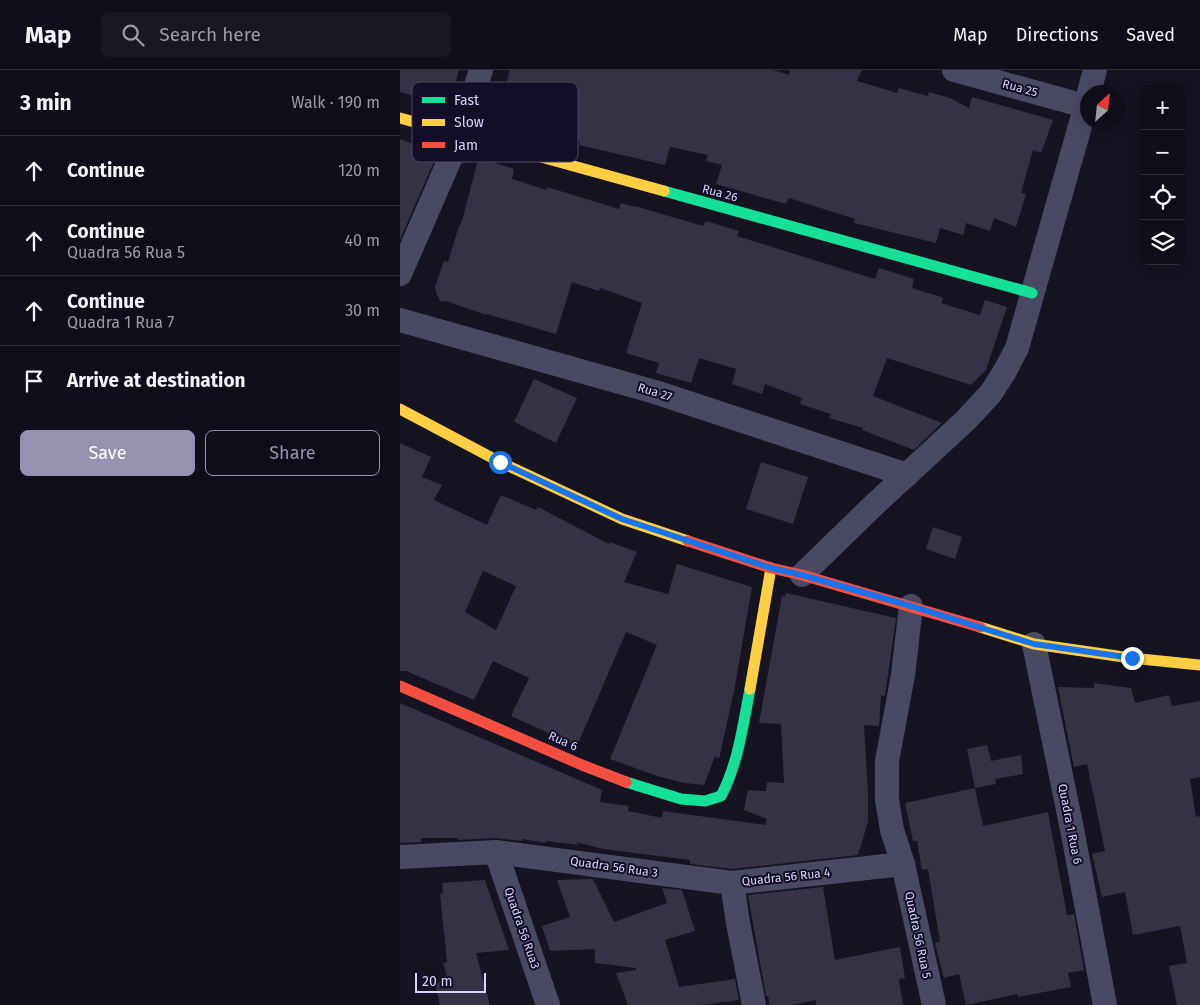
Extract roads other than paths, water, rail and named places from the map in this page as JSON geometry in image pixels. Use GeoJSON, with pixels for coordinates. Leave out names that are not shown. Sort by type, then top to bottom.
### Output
{"type":"FeatureCollection","features":[{"type":"Feature","properties":{"kind":"street"},"geometry":{"type":"LineString","coordinates":[[477,82],[481,70]]}},
{"type":"Feature","properties":{"kind":"street","name":"Rua 25"},"geometry":{"type":"LineString","coordinates":[[954,70],[1080,97]]}},
{"type":"Feature","properties":{"kind":"street"},"geometry":{"type":"LineString","coordinates":[[1091,85],[1095,70]]}},
{"type":"Feature","properties":{"kind":"street","name":"Rua 26"},"geometry":{"type":"LineString","coordinates":[[400,118],[412,122]]}},
{"type":"Feature","properties":{"kind":"street"},"geometry":{"type":"LineString","coordinates":[[802,575],[966,420],[991,392],[1005,372],[1017,348],[1080,124]]}},
{"type":"Feature","properties":{"kind":"street"},"geometry":{"type":"LineString","coordinates":[[400,274],[449,162]]}},
{"type":"Feature","properties":{"kind":"street","name":"Rua 26"},"geometry":{"type":"LineString","coordinates":[[555,162],[1032,293]]}},
{"type":"Feature","properties":{"kind":"street","name":"Rua 27"},"geometry":{"type":"LineString","coordinates":[[400,320],[655,392],[907,475]]}},
{"type":"Feature","properties":{"kind":"street"},"geometry":{"type":"LineString","coordinates":[[400,409],[500,462],[622,519],[771,568],[911,606],[1034,644],[1132,658],[1200,665]]}},
{"type":"Feature","properties":{"kind":"street","name":"Rua 6"},"geometry":{"type":"LineString","coordinates":[[400,686],[609,776],[649,790],[675,798],[710,801],[720,798],[726,790],[739,740],[771,568]]}},
{"type":"Feature","properties":{"kind":"street","name":"Quadra 56 Rua 5"},"geometry":{"type":"LineString","coordinates":[[911,606],[903,675],[887,761],[887,800],[892,830],[903,864],[934,1005]]}},
{"type":"Feature","properties":{"kind":"street","name":"Quadra 1 Rua 6"},"geometry":{"type":"LineString","coordinates":[[1034,644],[1072,829],[1105,1005]]}},
{"type":"Feature","properties":{"kind":"street","name":"Quadra 56 Rua 3"},"geometry":{"type":"LineString","coordinates":[[400,857],[496,852],[732,883]]}},
{"type":"Feature","properties":{"kind":"street","name":"Quadra 56 Rua3"},"geometry":{"type":"LineString","coordinates":[[496,852],[548,1005]]}},
{"type":"Feature","properties":{"kind":"street","name":"Quadra 56 Rua 4"},"geometry":{"type":"LineString","coordinates":[[754,1005],[732,883],[903,864]]}}]}
